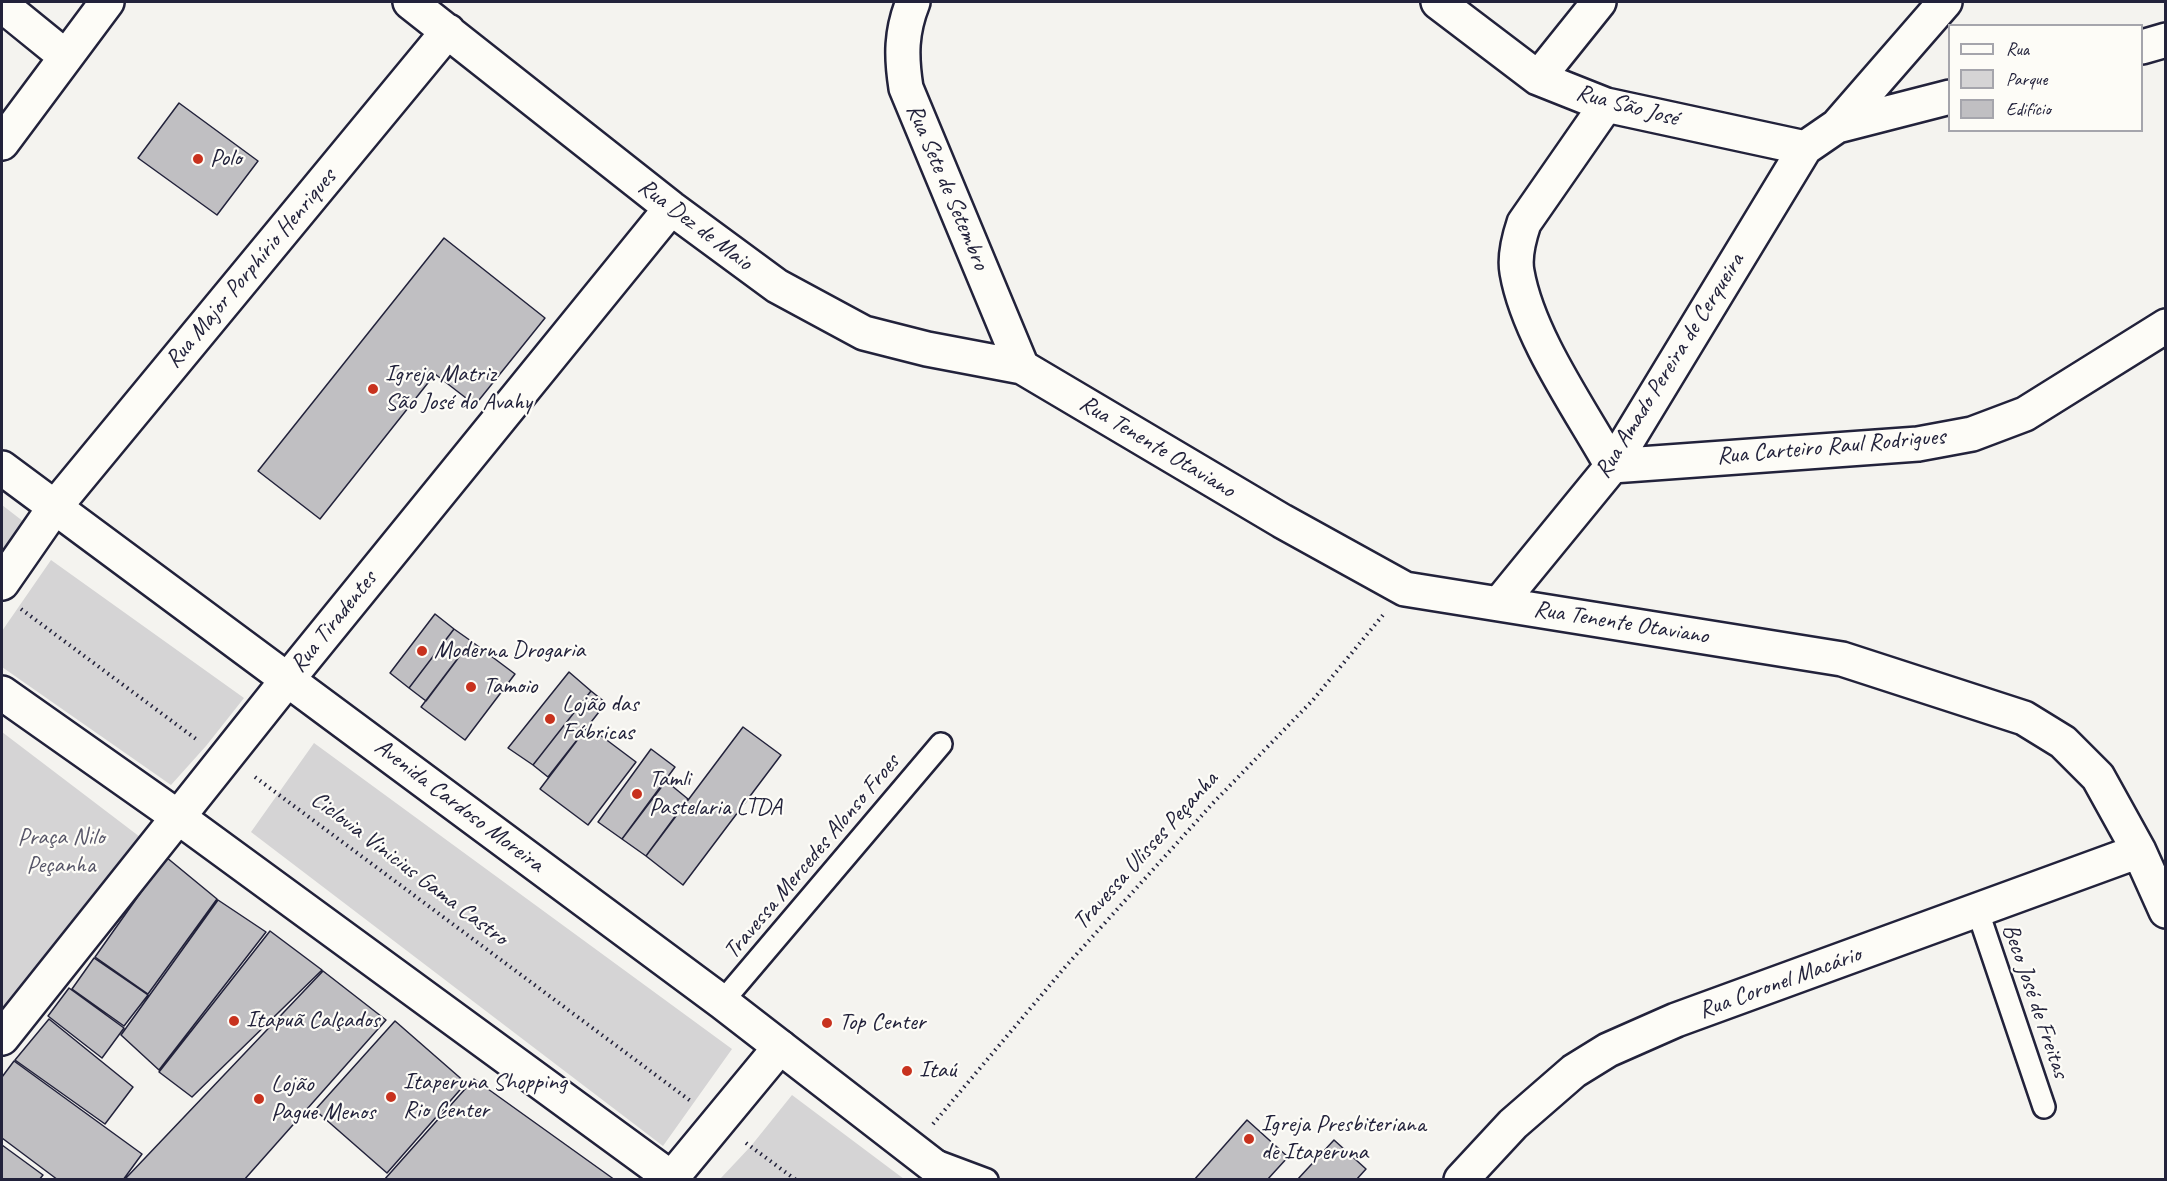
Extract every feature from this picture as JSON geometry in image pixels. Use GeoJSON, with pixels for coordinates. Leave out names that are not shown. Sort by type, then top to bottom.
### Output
{"type":"FeatureCollection","features":[{"type":"Feature","properties":{"kind":"main road"},"geometry":{"type":"LineString","coordinates":[[2,143],[107,2]]}},
{"type":"Feature","properties":{"kind":"main road","name":"Rua Dez de Maio"},"geometry":{"type":"LineString","coordinates":[[410,2],[671,208],[777,286],[864,333],[927,350],[1022,367]]}},
{"type":"Feature","properties":{"kind":"main road","name":"Rua Sete de Setembro"},"geometry":{"type":"LineString","coordinates":[[913,2],[903,27],[902,57],[906,88],[1022,367]]}},
{"type":"Feature","properties":{"kind":"main road","name":"Rua São José"},"geometry":{"type":"LineString","coordinates":[[1438,2],[1538,78],[1606,105],[1805,148]]}},
{"type":"Feature","properties":{"kind":"main road"},"geometry":{"type":"LineString","coordinates":[[1538,78],[1599,2]]}},
{"type":"Feature","properties":{"kind":"main road"},"geometry":{"type":"LineString","coordinates":[[1805,148],[1837,126],[1945,2]]}},
{"type":"Feature","properties":{"kind":"main road"},"geometry":{"type":"LineString","coordinates":[[2,5],[66,57]]}},
{"type":"Feature","properties":{"kind":"main road","name":"Rua Major Porphírio Henriques"},"geometry":{"type":"LineString","coordinates":[[10,595],[54,508],[448,31]]}},
{"type":"Feature","properties":{"kind":"main road"},"geometry":{"type":"LineString","coordinates":[[2143,47],[2166,40]]}},
{"type":"Feature","properties":{"kind":"main road"},"geometry":{"type":"LineString","coordinates":[[1837,126],[1948,98]]}},
{"type":"Feature","properties":{"kind":"main road"},"geometry":{"type":"LineString","coordinates":[[1606,105],[1524,223],[1518,242],[1516,270],[1525,304],[1542,343],[1612,466]]}},
{"type":"Feature","properties":{"kind":"main road","name":"Rua Amado Pereira de Cerqueira"},"geometry":{"type":"LineString","coordinates":[[1499,604],[1612,466],[1805,148]]}},
{"type":"Feature","properties":{"kind":"main road","name":"Rua Tiradentes"},"geometry":{"type":"LineString","coordinates":[[2,1038],[288,679],[671,208]]}},
{"type":"Feature","properties":{"kind":"main road","name":"Rua Carteiro Raul Rodrigues"},"geometry":{"type":"LineString","coordinates":[[1612,466],[1918,444],[1972,434],[2025,414],[2166,326]]}},
{"type":"Feature","properties":{"kind":"main road","name":"Rua Tenente Otaviano"},"geometry":{"type":"LineString","coordinates":[[1022,367],[1282,521],[1405,589],[1842,659],[2024,718],[2063,742],[2098,777],[2139,851],[2166,911]]}},
{"type":"Feature","properties":{"kind":"main road","name":"Avenida Cardoso Moreira"},"geometry":{"type":"LineString","coordinates":[[2,468],[722,1002],[911,1150],[952,1179]]}},
{"type":"Feature","properties":{"kind":"main road"},"geometry":{"type":"LineString","coordinates":[[2,693],[178,817],[672,1179],[780,1047]]}},
{"type":"Feature","properties":{"kind":"main road","name":"Rua Coronel Macário"},"geometry":{"type":"LineString","coordinates":[[1461,1179],[1546,1092],[1608,1050],[1676,1020],[1978,912],[2139,851]]}},
{"type":"Feature","properties":{"kind":"lane","name":"Travessa Mercedes Alonso Froes"},"geometry":{"type":"LineString","coordinates":[[722,1002],[941,744]]}},
{"type":"Feature","properties":{"kind":"lane","name":"Beco José de Freitas"},"geometry":{"type":"LineString","coordinates":[[1978,912],[2044,1107]]}},
{"type":"Feature","properties":{"kind":"lane","name":"Avenida Cardoso Moreira"},"geometry":{"type":"LineString","coordinates":[[911,1150],[987,1179]]}},
{"type":"Feature","properties":{"kind":"path","name":"Ciclovia Vinicius Gama Castro"},"geometry":{"type":"LineString","coordinates":[[10,595],[206,746],[227,757],[796,1179]]}},
{"type":"Feature","properties":{"kind":"path","name":"Travessa Ulisses Peçanha"},"geometry":{"type":"LineString","coordinates":[[961,1090],[1066,966],[1214,802],[1313,700],[1363,641]]}},
{"type":"Feature","properties":{"kind":"green space"},"geometry":{"type":"Polygon","coordinates":[[[2,505],[24,522],[2,551],[2,505]]]}},
{"type":"Feature","properties":{"kind":"green space"},"geometry":{"type":"Polygon","coordinates":[[[51,560],[244,698],[171,785],[2,667],[2,631],[51,560]]]}},
{"type":"Feature","properties":{"kind":"green space","name":"Praça Nilo Peçanha"},"geometry":{"type":"Polygon","coordinates":[[[2,732],[144,840],[2,1027],[2,732]]]}},
{"type":"Feature","properties":{"kind":"green space"},"geometry":{"type":"Polygon","coordinates":[[[314,743],[732,1049],[663,1146],[251,832],[314,743]]]}},
{"type":"Feature","properties":{"kind":"green space"},"geometry":{"type":"Polygon","coordinates":[[[792,1095],[904,1179],[720,1179],[751,1146],[792,1095]]]}},
{"type":"Feature","properties":{"kind":"building","name":"Polo"},"geometry":{"type":"Polygon","coordinates":[[[179,103],[258,161],[217,215],[138,158],[179,103]]]}},
{"type":"Feature","properties":{"kind":"building","name":"Igreja Matriz São José do Avahy"},"geometry":{"type":"Polygon","coordinates":[[[444,238],[545,318],[475,405],[435,374],[320,519],[258,471],[444,238]]]}},
{"type":"Feature","properties":{"kind":"building","name":"Moderna Drogaria"},"geometry":{"type":"Polygon","coordinates":[[[435,614],[454,629],[409,688],[390,673],[435,614]]]}},
{"type":"Feature","properties":{"kind":"building"},"geometry":{"type":"Polygon","coordinates":[[[454,629],[471,641],[426,701],[409,688],[454,629]]]}},
{"type":"Feature","properties":{"kind":"building","name":"Tamoio"},"geometry":{"type":"Polygon","coordinates":[[[471,641],[515,674],[465,740],[421,707],[471,641]]]}},
{"type":"Feature","properties":{"kind":"building","name":"Lojão das Fábricas"},"geometry":{"type":"Polygon","coordinates":[[[569,672],[591,691],[533,765],[508,748],[569,672]]]}},
{"type":"Feature","properties":{"kind":"building"},"geometry":{"type":"Polygon","coordinates":[[[591,691],[606,703],[548,777],[533,765],[591,691]]]}},
{"type":"Feature","properties":{"kind":"building"},"geometry":{"type":"Polygon","coordinates":[[[588,726],[636,762],[588,825],[540,789],[588,726]]]}},
{"type":"Feature","properties":{"kind":"building"},"geometry":{"type":"Polygon","coordinates":[[[743,727],[781,755],[683,885],[646,856],[743,727]]]}},
{"type":"Feature","properties":{"kind":"building","name":"Tamli Pastelaria LTDA"},"geometry":{"type":"Polygon","coordinates":[[[651,749],[675,767],[622,839],[598,822],[651,749]]]}},
{"type":"Feature","properties":{"kind":"building"},"geometry":{"type":"Polygon","coordinates":[[[666,781],[688,799],[646,856],[622,839],[666,781]]]}},
{"type":"Feature","properties":{"kind":"building"},"geometry":{"type":"Polygon","coordinates":[[[166,857],[217,899],[148,994],[95,957],[166,857]]]}},
{"type":"Feature","properties":{"kind":"building"},"geometry":{"type":"Polygon","coordinates":[[[218,900],[266,932],[159,1070],[121,1035],[218,900]]]}},
{"type":"Feature","properties":{"kind":"building","name":"Itapuã Calçados"},"geometry":{"type":"Polygon","coordinates":[[[270,931],[322,970],[192,1097],[159,1072],[270,931]]]}},
{"type":"Feature","properties":{"kind":"building"},"geometry":{"type":"Polygon","coordinates":[[[94,958],[148,995],[124,1026],[72,989],[94,958]]]}},
{"type":"Feature","properties":{"kind":"building","name":"Lojão Pague Menos"},"geometry":{"type":"Polygon","coordinates":[[[323,971],[386,1020],[244,1180],[128,1180],[126,1178],[323,971]]]}},
{"type":"Feature","properties":{"kind":"building"},"geometry":{"type":"Polygon","coordinates":[[[69,988],[124,1028],[102,1058],[48,1016],[69,988]]]}},
{"type":"Feature","properties":{"kind":"building"},"geometry":{"type":"Polygon","coordinates":[[[49,1019],[133,1087],[105,1124],[15,1060],[49,1019]]]}},
{"type":"Feature","properties":{"kind":"building","name":"Itaperuna Shopping Rio Center"},"geometry":{"type":"Polygon","coordinates":[[[395,1021],[466,1083],[387,1173],[315,1110],[395,1021]]]}},
{"type":"Feature","properties":{"kind":"building"},"geometry":{"type":"Polygon","coordinates":[[[14,1061],[142,1154],[123,1180],[58,1180],[2,1138],[2,1077],[14,1061]]]}},
{"type":"Feature","properties":{"kind":"building"},"geometry":{"type":"Polygon","coordinates":[[[474,1079],[615,1180],[384,1180],[474,1079]]]}},
{"type":"Feature","properties":{"kind":"building","name":"Igreja Presbiteriana de Itaperuna"},"geometry":{"type":"Polygon","coordinates":[[[1247,1120],[1288,1157],[1267,1180],[1194,1180],[1247,1120]]]}},
{"type":"Feature","properties":{"kind":"building"},"geometry":{"type":"Polygon","coordinates":[[[1334,1140],[1366,1169],[1356,1180],[1297,1180],[1334,1140]]]}},
{"type":"Feature","properties":{"kind":"building"},"geometry":{"type":"Polygon","coordinates":[[[2,1145],[43,1175],[39,1180],[2,1180],[2,1145]]]}},
{"type":"Feature","properties":{"kind":"place","name":"Polo"},"geometry":{"type":"Point","coordinates":[198,159]}},
{"type":"Feature","properties":{"kind":"place","name":"Igreja Matriz São José do Avahy"},"geometry":{"type":"Point","coordinates":[373,389]}},
{"type":"Feature","properties":{"kind":"place","name":"Moderna Drogaria"},"geometry":{"type":"Point","coordinates":[422,651]}},
{"type":"Feature","properties":{"kind":"place","name":"Tamoio"},"geometry":{"type":"Point","coordinates":[471,687]}},
{"type":"Feature","properties":{"kind":"place","name":"Lojão das Fábricas"},"geometry":{"type":"Point","coordinates":[550,719]}},
{"type":"Feature","properties":{"kind":"place","name":"Tamli Pastelaria LTDA"},"geometry":{"type":"Point","coordinates":[637,794]}},
{"type":"Feature","properties":{"kind":"place","name":"Itapuã Calçados"},"geometry":{"type":"Point","coordinates":[234,1021]}},
{"type":"Feature","properties":{"kind":"place","name":"Top Center"},"geometry":{"type":"Point","coordinates":[827,1023]}},
{"type":"Feature","properties":{"kind":"place","name":"Itaú"},"geometry":{"type":"Point","coordinates":[907,1071]}},
{"type":"Feature","properties":{"kind":"place","name":"Itaperuna Shopping Rio Center"},"geometry":{"type":"Point","coordinates":[391,1097]}},
{"type":"Feature","properties":{"kind":"place","name":"Lojão Pague Menos"},"geometry":{"type":"Point","coordinates":[259,1099]}},
{"type":"Feature","properties":{"kind":"place","name":"Igreja Presbiteriana de Itaperuna"},"geometry":{"type":"Point","coordinates":[1249,1139]}}]}
